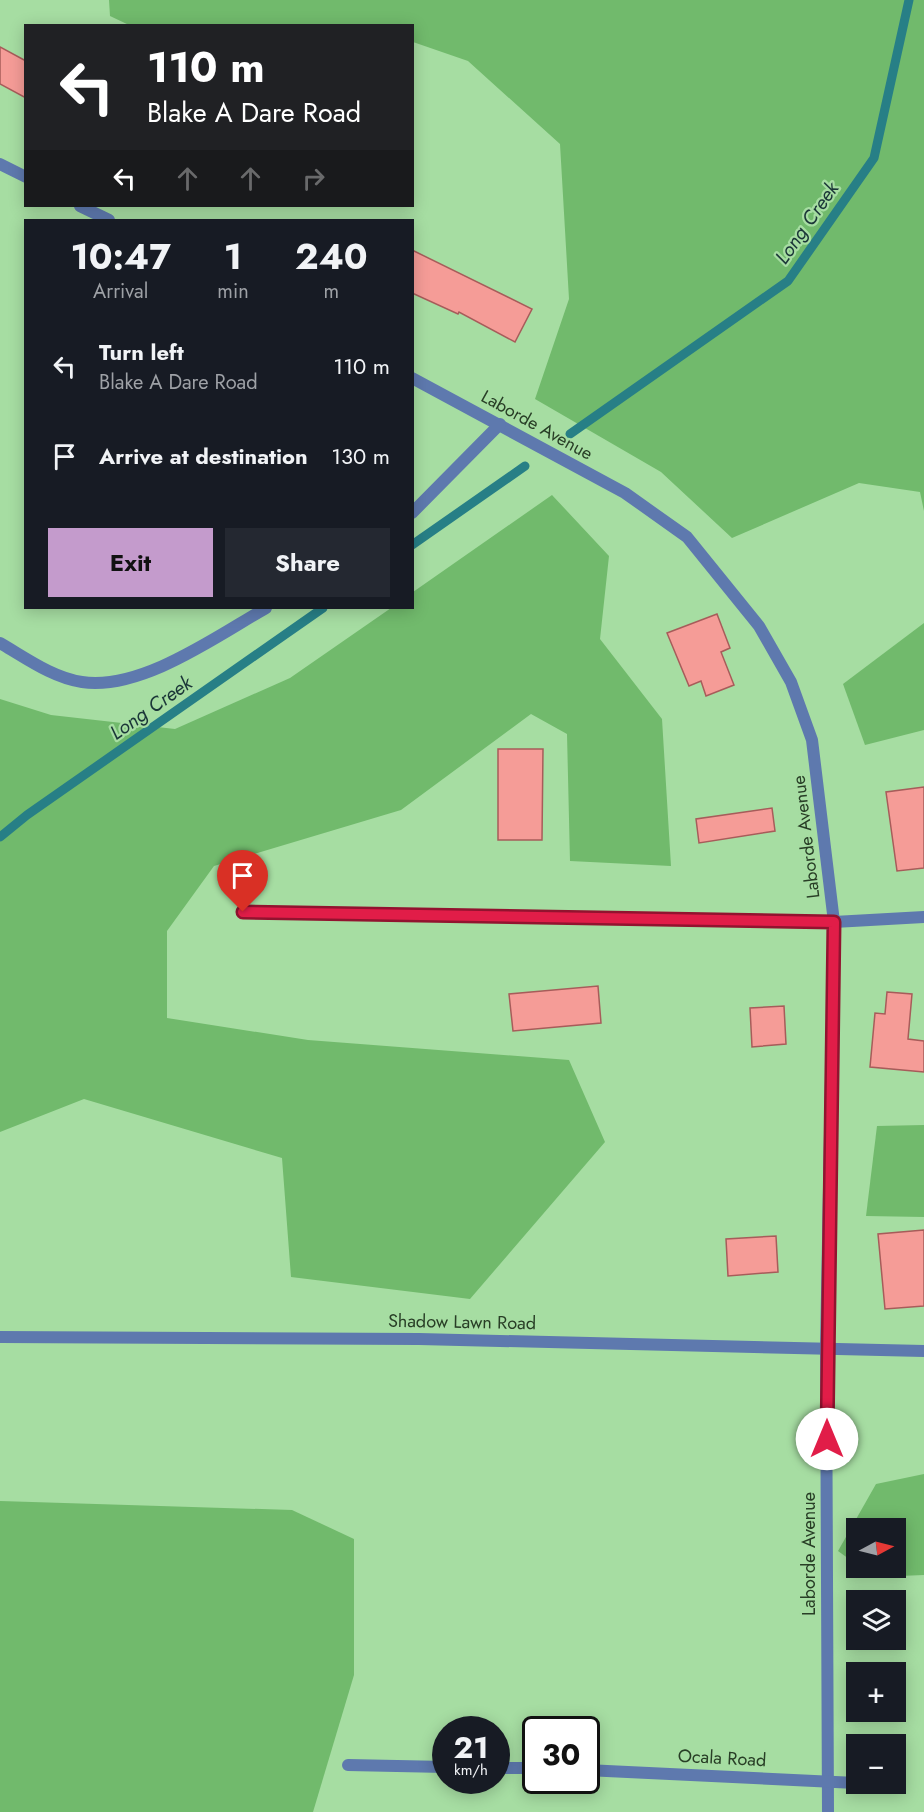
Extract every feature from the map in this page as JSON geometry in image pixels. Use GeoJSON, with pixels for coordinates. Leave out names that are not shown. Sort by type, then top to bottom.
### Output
{"type":"FeatureCollection","features":[{"type":"Feature","properties":{"kind":"street"},"geometry":{"type":"LineString","coordinates":[[0,164],[24,176]]}},
{"type":"Feature","properties":{"kind":"street"},"geometry":{"type":"LineString","coordinates":[[82,207],[107,219]]}},
{"type":"Feature","properties":{"kind":"street","name":"Laborde Avenue"},"geometry":{"type":"LineString","coordinates":[[414,379],[625,493],[687,537],[759,626],[791,682],[812,740],[834,922],[826,1348],[828,1812]]}},
{"type":"Feature","properties":{"kind":"street"},"geometry":{"type":"LineString","coordinates":[[414,511],[500,424]]}},
{"type":"Feature","properties":{"kind":"street"},"geometry":{"type":"LineString","coordinates":[[0,643],[64,677],[100,684],[123,681],[196,650],[264,609]]}},
{"type":"Feature","properties":{"kind":"street"},"geometry":{"type":"LineString","coordinates":[[243,912],[834,922],[924,917]]}},
{"type":"Feature","properties":{"kind":"street","name":"Shadow Lawn Road"},"geometry":{"type":"LineString","coordinates":[[0,1337],[419,1339],[924,1351]]}},
{"type":"Feature","properties":{"kind":"street"},"geometry":{"type":"LineString","coordinates":[[348,1765],[432,1767]]}},
{"type":"Feature","properties":{"kind":"street","name":"Ocala Road"},"geometry":{"type":"LineString","coordinates":[[600,1771],[846,1783]]}},
{"type":"Feature","properties":{"kind":"green space"},"geometry":{"type":"Polygon","coordinates":[[[109,0],[924,0],[924,511],[920,492],[859,483],[732,538],[661,472],[535,399],[569,299],[560,144],[468,61],[414,42],[414,24],[127,24],[110,16],[109,0]]]}},
{"type":"Feature","properties":{"kind":"green space"},"geometry":{"type":"Polygon","coordinates":[[[552,495],[609,556],[600,639],[662,719],[671,866],[570,861],[567,734],[531,714],[401,810],[214,866],[167,931],[167,1018],[308,1040],[569,1060],[605,1142],[470,1299],[291,1277],[282,1158],[84,1099],[0,1132],[0,699],[51,715],[175,729],[290,678],[390,609],[414,609],[414,591],[552,495]]]}},
{"type":"Feature","properties":{"kind":"green space"},"geometry":{"type":"Polygon","coordinates":[[[924,623],[924,730],[865,745],[843,684],[924,623]]]}},
{"type":"Feature","properties":{"kind":"green space"},"geometry":{"type":"Polygon","coordinates":[[[924,1125],[924,1217],[866,1216],[877,1126],[924,1125]]]}},
{"type":"Feature","properties":{"kind":"green space"},"geometry":{"type":"Polygon","coordinates":[[[924,1474],[924,1575],[906,1576],[906,1518],[857,1518],[876,1484],[924,1474]]]}},
{"type":"Feature","properties":{"kind":"green space"},"geometry":{"type":"Polygon","coordinates":[[[0,1501],[292,1510],[354,1539],[354,1675],[313,1812],[0,1812],[0,1501]]]}},
{"type":"Feature","properties":{"kind":"green space"},"geometry":{"type":"Polygon","coordinates":[[[846,1537],[846,1557],[838,1551],[846,1537]]]}},
{"type":"Feature","properties":{"kind":"building"},"geometry":{"type":"Polygon","coordinates":[[[0,47],[24,60],[24,97],[0,84],[0,47]]]}},
{"type":"Feature","properties":{"kind":"building"},"geometry":{"type":"Polygon","coordinates":[[[414,251],[532,309],[515,342],[459,312],[458,314],[414,294],[414,251]]]}},
{"type":"Feature","properties":{"kind":"building"},"geometry":{"type":"Polygon","coordinates":[[[717,614],[730,648],[721,652],[734,685],[706,696],[701,681],[689,686],[667,633],[717,614]]]}},
{"type":"Feature","properties":{"kind":"building"},"geometry":{"type":"Polygon","coordinates":[[[498,749],[543,749],[542,840],[498,840],[498,749]]]}},
{"type":"Feature","properties":{"kind":"building"},"geometry":{"type":"Polygon","coordinates":[[[924,787],[924,868],[897,871],[886,792],[924,787]]]}},
{"type":"Feature","properties":{"kind":"building"},"geometry":{"type":"Polygon","coordinates":[[[772,808],[775,831],[699,843],[696,819],[772,808]]]}},
{"type":"Feature","properties":{"kind":"building"},"geometry":{"type":"Polygon","coordinates":[[[598,986],[601,1023],[513,1031],[509,994],[598,986]]]}},
{"type":"Feature","properties":{"kind":"building"},"geometry":{"type":"Polygon","coordinates":[[[887,992],[912,994],[908,1039],[924,1041],[924,1072],[870,1067],[875,1013],[885,1014],[887,992]]]}},
{"type":"Feature","properties":{"kind":"building"},"geometry":{"type":"Polygon","coordinates":[[[784,1006],[786,1044],[752,1047],[750,1008],[784,1006]]]}},
{"type":"Feature","properties":{"kind":"building"},"geometry":{"type":"Polygon","coordinates":[[[924,1230],[924,1306],[885,1309],[878,1234],[924,1230]]]}},
{"type":"Feature","properties":{"kind":"building"},"geometry":{"type":"Polygon","coordinates":[[[776,1236],[778,1272],[728,1276],[726,1239],[776,1236]]]}},
{"type":"Feature","properties":{"kind":"waterway","name":"Long Creek"},"geometry":{"type":"LineString","coordinates":[[570,434],[788,281],[874,158],[909,0]]}},
{"type":"Feature","properties":{"kind":"waterway","name":"Long Creek"},"geometry":{"type":"LineString","coordinates":[[414,544],[525,466]]}},
{"type":"Feature","properties":{"kind":"waterway","name":"Long Creek"},"geometry":{"type":"LineString","coordinates":[[0,837],[27,815],[322,609]]}},
{"type":"Feature","properties":{"kind":"route"},"geometry":{"type":"LineString","coordinates":[[243,912],[834,922],[826,1348],[827,1439]]}}]}
